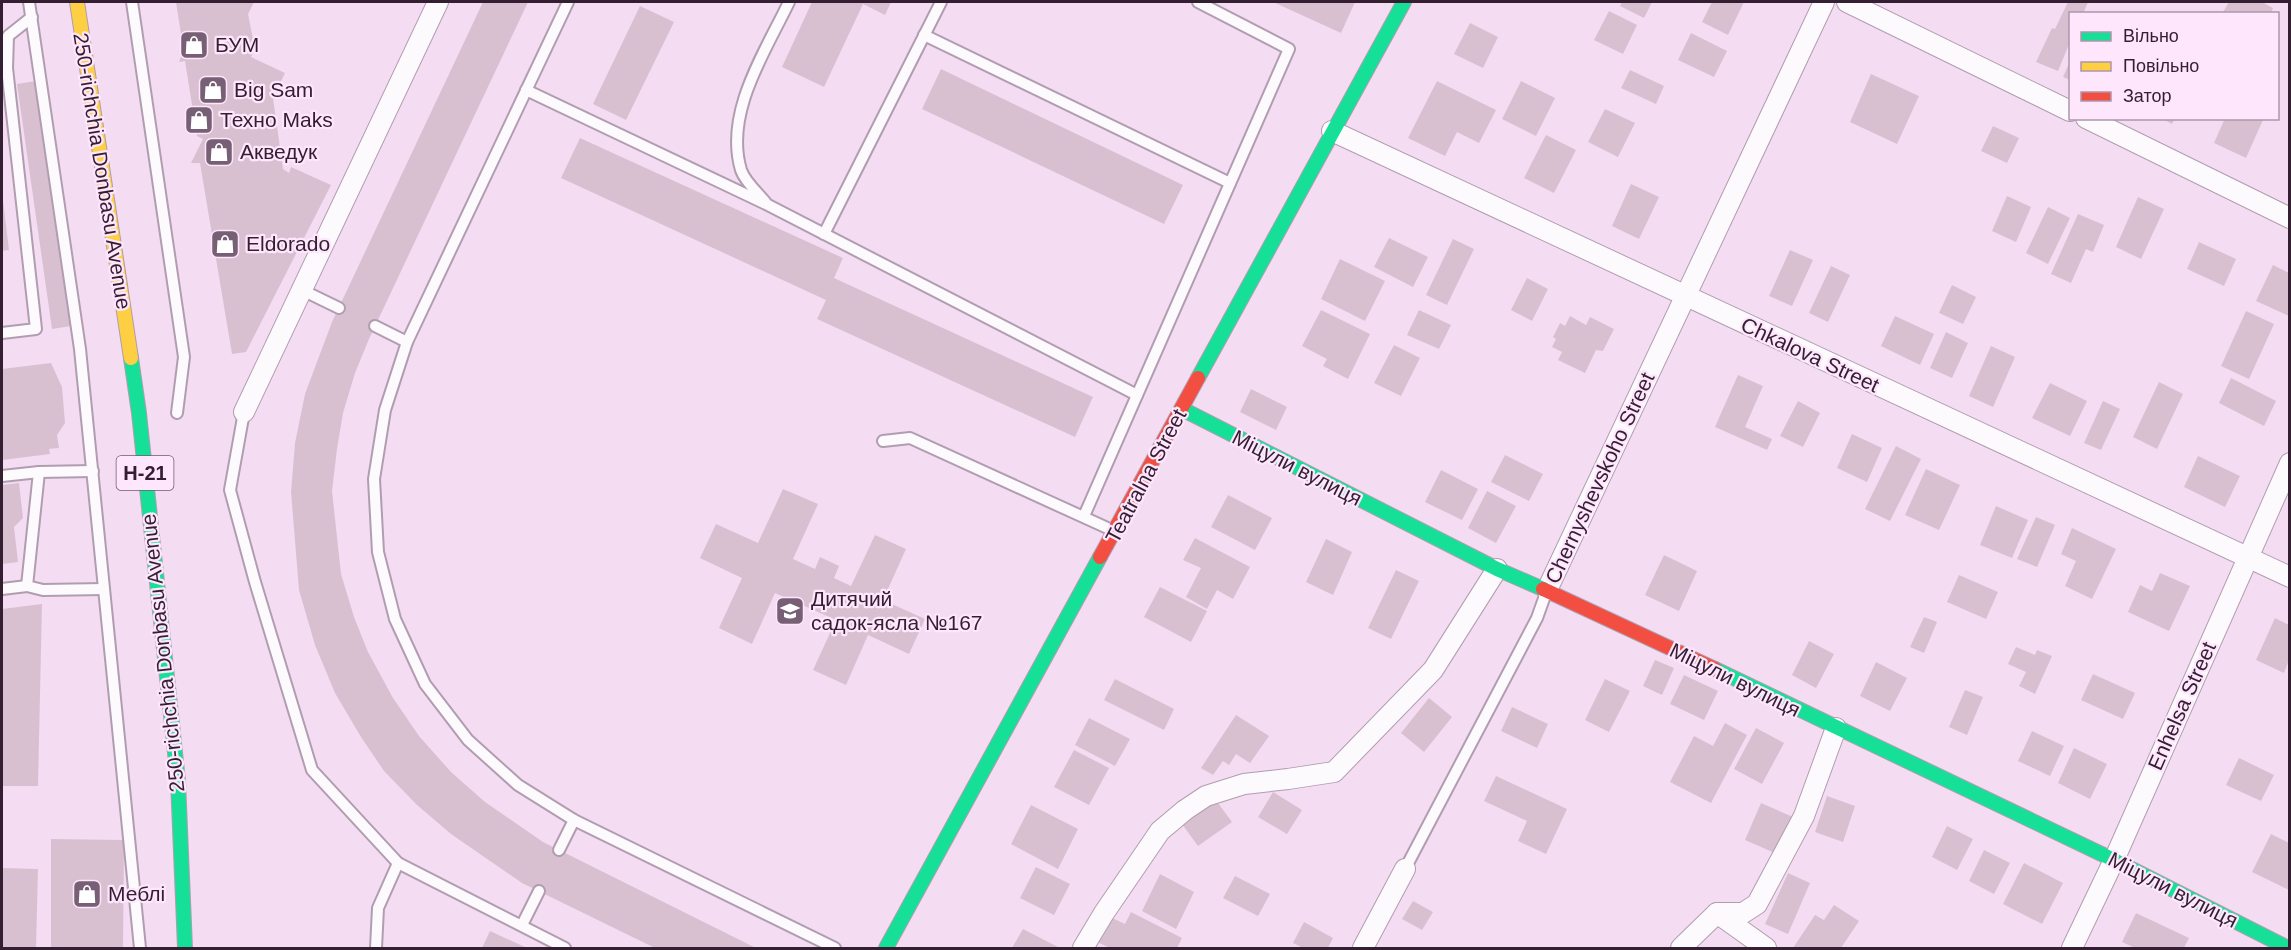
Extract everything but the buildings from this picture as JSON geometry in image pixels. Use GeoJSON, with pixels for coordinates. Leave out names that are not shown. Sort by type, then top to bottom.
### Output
{"type":"FeatureCollection","features":[{"type":"Feature","properties":{"kind":"street","name":"250-richchia Donbasu Avenue"},"geometry":{"type":"LineString","coordinates":[[77,2],[139,413],[178,781],[185,948]]}},
{"type":"Feature","properties":{"kind":"street"},"geometry":{"type":"LineString","coordinates":[[244,412],[438,2]]}},
{"type":"Feature","properties":{"kind":"street","name":"Teatralna Street"},"geometry":{"type":"LineString","coordinates":[[886,948],[1404,2]]}},
{"type":"Feature","properties":{"kind":"street","name":"Chernyshevskoho Street"},"geometry":{"type":"LineString","coordinates":[[1547,590],[1824,2]]}},
{"type":"Feature","properties":{"kind":"street"},"geometry":{"type":"LineString","coordinates":[[1847,2],[2069,111]]}},
{"type":"Feature","properties":{"kind":"street"},"geometry":{"type":"LineString","coordinates":[[2090,120],[2289,218]]}},
{"type":"Feature","properties":{"kind":"street","name":"Chkalova Street"},"geometry":{"type":"LineString","coordinates":[[1332,131],[2289,577]]}},
{"type":"Feature","properties":{"kind":"street","name":"Міцули вулиця"},"geometry":{"type":"LineString","coordinates":[[1182,409],[1497,569],[1547,590],[2115,860],[2288,948]]}},
{"type":"Feature","properties":{"kind":"street","name":"Enhelsa Street"},"geometry":{"type":"LineString","coordinates":[[2072,948],[2115,860],[2289,463]]}},
{"type":"Feature","properties":{"kind":"street"},"geometry":{"type":"LineString","coordinates":[[1083,948],[1104,912],[1160,831],[1206,795],[1244,784],[1334,772],[1433,670],[1497,569]]}},
{"type":"Feature","properties":{"kind":"street"},"geometry":{"type":"LineString","coordinates":[[1681,948],[1717,913],[1743,913],[1757,904],[1804,816],[1836,728]]}},
{"type":"Feature","properties":{"kind":"street","name":"Chernyshevskoho Street"},"geometry":{"type":"LineString","coordinates":[[1363,948],[1405,869]]}},
{"type":"Feature","properties":{"kind":"street"},"geometry":{"type":"LineString","coordinates":[[1717,913],[1766,948]]}},
{"type":"Feature","properties":{"kind":"lane"},"geometry":{"type":"LineString","coordinates":[[29,2],[80,349],[140,948]]}},
{"type":"Feature","properties":{"kind":"lane"},"geometry":{"type":"LineString","coordinates":[[132,2],[184,357],[177,413]]}},
{"type":"Feature","properties":{"kind":"lane"},"geometry":{"type":"LineString","coordinates":[[568,2],[407,342],[385,410],[374,479],[378,552],[395,619],[424,684],[468,740],[518,785],[574,820],[835,948]]}},
{"type":"Feature","properties":{"kind":"lane"},"geometry":{"type":"LineString","coordinates":[[768,205],[742,172],[736,133],[744,96],[789,2]]}},
{"type":"Feature","properties":{"kind":"lane"},"geometry":{"type":"LineString","coordinates":[[824,234],[941,2]]}},
{"type":"Feature","properties":{"kind":"lane"},"geometry":{"type":"LineString","coordinates":[[1084,516],[1289,49],[1198,2]]}},
{"type":"Feature","properties":{"kind":"lane"},"geometry":{"type":"LineString","coordinates":[[2,333],[36,329],[7,68],[8,36],[32,17]]}},
{"type":"Feature","properties":{"kind":"lane"},"geometry":{"type":"LineString","coordinates":[[924,35],[1230,183]]}},
{"type":"Feature","properties":{"kind":"lane"},"geometry":{"type":"LineString","coordinates":[[526,90],[768,205],[1137,395]]}},
{"type":"Feature","properties":{"kind":"lane"},"geometry":{"type":"LineString","coordinates":[[302,290],[339,308]]}},
{"type":"Feature","properties":{"kind":"lane"},"geometry":{"type":"LineString","coordinates":[[375,326],[407,342]]}},
{"type":"Feature","properties":{"kind":"lane"},"geometry":{"type":"LineString","coordinates":[[244,412],[230,490],[255,582],[312,770],[398,863],[564,948]]}},
{"type":"Feature","properties":{"kind":"lane"},"geometry":{"type":"LineString","coordinates":[[884,441],[910,438],[1115,532]]}},
{"type":"Feature","properties":{"kind":"lane"},"geometry":{"type":"LineString","coordinates":[[2,476],[39,472],[93,471]]}},
{"type":"Feature","properties":{"kind":"lane"},"geometry":{"type":"LineString","coordinates":[[27,586],[39,472]]}},
{"type":"Feature","properties":{"kind":"lane"},"geometry":{"type":"LineString","coordinates":[[2,589],[27,586],[43,590],[104,589]]}},
{"type":"Feature","properties":{"kind":"lane","name":"Chernyshevskoho Street"},"geometry":{"type":"LineString","coordinates":[[1405,869],[1537,618],[1547,590]]}},
{"type":"Feature","properties":{"kind":"lane"},"geometry":{"type":"LineString","coordinates":[[559,850],[574,820]]}},
{"type":"Feature","properties":{"kind":"lane"},"geometry":{"type":"LineString","coordinates":[[376,948],[378,909],[398,863]]}},
{"type":"Feature","properties":{"kind":"lane"},"geometry":{"type":"LineString","coordinates":[[522,925],[539,891]]}},
{"type":"Feature","properties":{"kind":"traffic: fast"},"geometry":{"type":"LineString","coordinates":[[1198,378],[1404,2]]}},
{"type":"Feature","properties":{"kind":"traffic: fast"},"geometry":{"type":"LineString","coordinates":[[131,358],[139,413],[178,781],[185,948]]}},
{"type":"Feature","properties":{"kind":"traffic: fast"},"geometry":{"type":"LineString","coordinates":[[1182,409],[1497,569],[1543,589]]}},
{"type":"Feature","properties":{"kind":"traffic: fast"},"geometry":{"type":"LineString","coordinates":[[886,948],[1100,557]]}},
{"type":"Feature","properties":{"kind":"traffic: fast"},"geometry":{"type":"LineString","coordinates":[[1715,669],[2114,860],[2288,948]]}},
{"type":"Feature","properties":{"kind":"traffic: slow"},"geometry":{"type":"LineString","coordinates":[[77,2],[131,358]]}},
{"type":"Feature","properties":{"kind":"traffic: jam"},"geometry":{"type":"LineString","coordinates":[[1100,557],[1198,378]]}},
{"type":"Feature","properties":{"kind":"traffic: jam"},"geometry":{"type":"LineString","coordinates":[[1543,589],[1715,669]]}},
{"type":"Feature","properties":{"kind":"place","name":"БУМ"},"geometry":{"type":"Point","coordinates":[194,45]}},
{"type":"Feature","properties":{"kind":"place","name":"Big Sam"},"geometry":{"type":"Point","coordinates":[213,90]}},
{"type":"Feature","properties":{"kind":"place","name":"Техно Maks"},"geometry":{"type":"Point","coordinates":[199,120]}},
{"type":"Feature","properties":{"kind":"place","name":"Акведук"},"geometry":{"type":"Point","coordinates":[219,152]}},
{"type":"Feature","properties":{"kind":"place","name":"Eldorado"},"geometry":{"type":"Point","coordinates":[225,244]}},
{"type":"Feature","properties":{"kind":"place","name":"Дитячий садок-ясла №167"},"geometry":{"type":"Point","coordinates":[790,611]}},
{"type":"Feature","properties":{"kind":"place","name":"Меблі"},"geometry":{"type":"Point","coordinates":[87,894]}}]}
